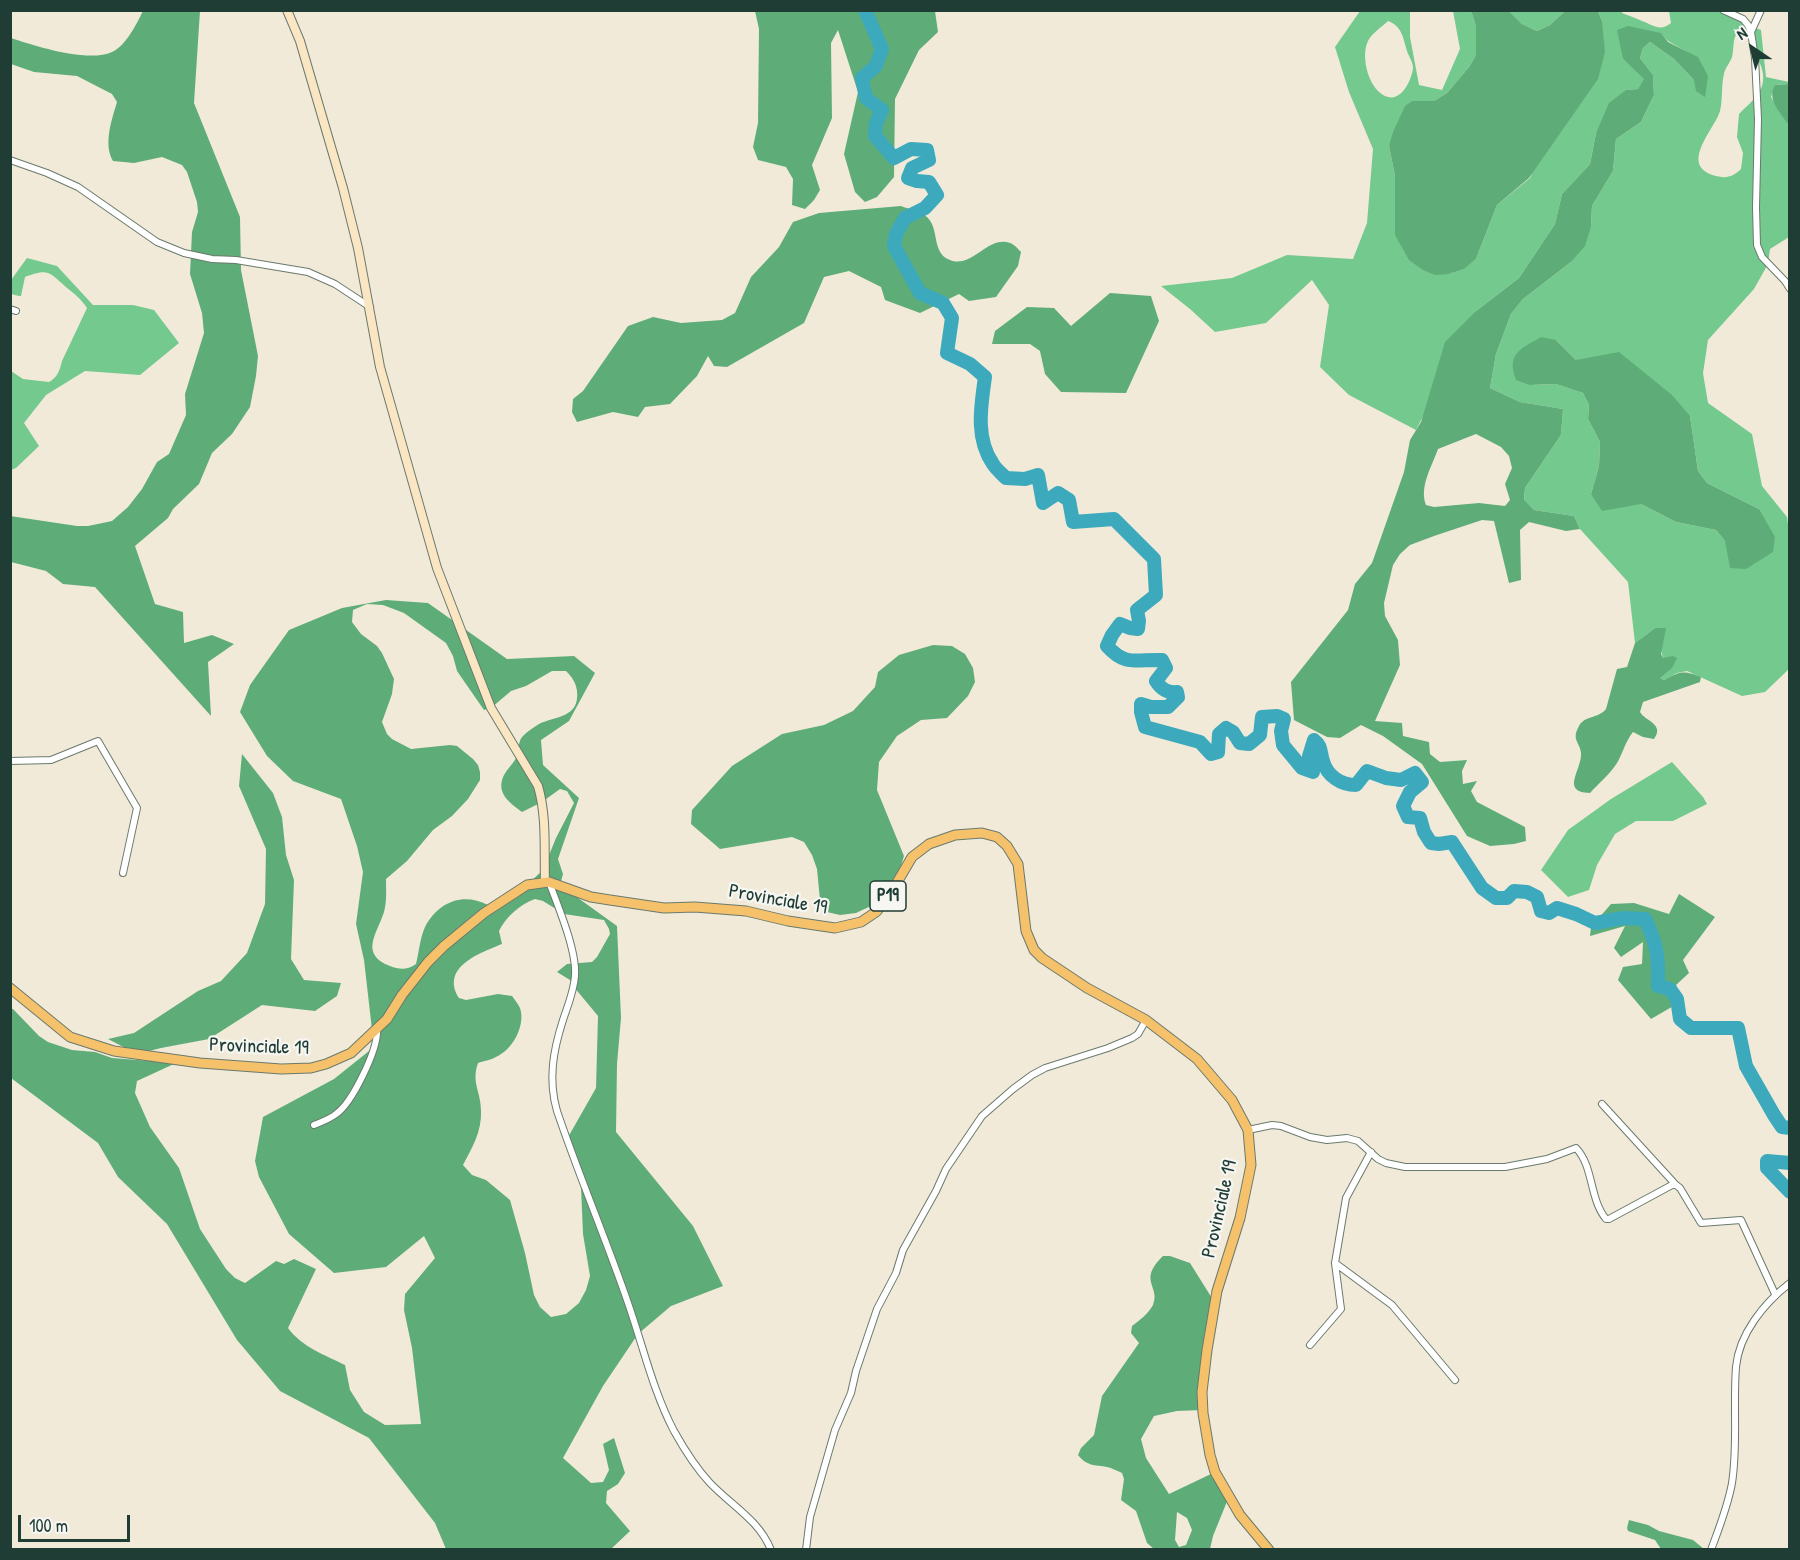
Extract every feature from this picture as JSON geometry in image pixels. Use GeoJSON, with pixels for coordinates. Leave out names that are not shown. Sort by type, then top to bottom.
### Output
{"type":"FeatureCollection","features":[{"type":"Feature","properties":{"kind":"main road","name":"Provinciale 19"},"geometry":{"type":"LineString","coordinates":[[10,988],[70,1037],[114,1051],[189,1062],[281,1069],[311,1068],[351,1053],[387,1019],[402,995],[444,946],[484,913],[527,885],[547,882],[591,897],[664,908],[695,907],[746,912],[819,927],[835,928],[861,922],[876,912],[888,898],[912,857],[922,848],[955,835],[987,834],[997,837],[1007,846],[1018,864],[1026,931],[1034,950],[1064,974],[1146,1020],[1197,1059],[1232,1100],[1248,1130],[1251,1166],[1240,1218],[1215,1301],[1202,1392],[1203,1413],[1215,1472],[1240,1515],[1269,1550]]}},
{"type":"Feature","properties":{"kind":"street"},"geometry":{"type":"LineString","coordinates":[[287,10],[300,41],[343,188],[358,248],[380,367],[436,568],[491,708],[533,776],[541,797],[547,882],[560,910],[575,964],[574,987],[556,1042],[552,1096],[629,1306],[652,1381],[672,1427],[702,1474],[760,1528],[771,1550]]}},
{"type":"Feature","properties":{"kind":"street"},"geometry":{"type":"LineString","coordinates":[[1751,32],[1761,10]]}},
{"type":"Feature","properties":{"kind":"street"},"geometry":{"type":"LineString","coordinates":[[1728,11],[1743,19],[1748,25],[1755,58],[1758,119],[1757,245],[1762,257],[1777,271],[1789,288]]}},
{"type":"Feature","properties":{"kind":"street"},"geometry":{"type":"LineString","coordinates":[[10,160],[48,173],[78,187],[157,242],[170,248],[213,259],[236,260],[308,272],[335,284],[370,307]]}},
{"type":"Feature","properties":{"kind":"street"},"geometry":{"type":"LineString","coordinates":[[10,761],[51,760],[98,741],[137,808],[123,873]]}},
{"type":"Feature","properties":{"kind":"street"},"geometry":{"type":"LineString","coordinates":[[806,1550],[810,1517],[835,1430],[851,1393],[877,1309],[896,1273],[903,1250],[946,1169],[982,1116],[1013,1089],[1045,1068],[1132,1038],[1138,1034],[1146,1020]]}},
{"type":"Feature","properties":{"kind":"street"},"geometry":{"type":"LineString","coordinates":[[314,1125],[336,1114],[345,1106],[361,1080],[370,1059],[377,1038],[376,1030]]}},
{"type":"Feature","properties":{"kind":"street"},"geometry":{"type":"LineString","coordinates":[[1602,1104],[1680,1188],[1701,1223],[1741,1220],[1775,1294]]}},
{"type":"Feature","properties":{"kind":"street"},"geometry":{"type":"LineString","coordinates":[[1248,1130],[1272,1125],[1327,1140],[1347,1138],[1358,1141],[1378,1159],[1405,1167],[1505,1167],[1547,1158],[1576,1148],[1586,1162],[1596,1201],[1606,1219],[1676,1185]]}},
{"type":"Feature","properties":{"kind":"street"},"geometry":{"type":"LineString","coordinates":[[1310,1345],[1341,1309],[1335,1263],[1346,1198],[1371,1152]]}},
{"type":"Feature","properties":{"kind":"street"},"geometry":{"type":"LineString","coordinates":[[1335,1263],[1392,1305],[1455,1380]]}},
{"type":"Feature","properties":{"kind":"street"},"geometry":{"type":"LineString","coordinates":[[1712,1550],[1732,1482],[1736,1435],[1736,1366],[1739,1352],[1747,1332],[1761,1310],[1775,1294],[1790,1284]]}},
{"type":"Feature","properties":{"kind":"green space"},"geometry":{"type":"Polygon","coordinates":[[[143,11],[200,11],[194,103],[240,217],[241,270],[258,356],[250,407],[232,434],[212,453],[199,484],[173,509],[168,518],[135,546],[155,604],[183,612],[184,643],[212,635],[234,644],[208,662],[211,716],[95,587],[63,584],[46,571],[11,562],[10,516],[77,526],[112,521],[128,507],[142,489],[157,462],[169,454],[186,415],[185,394],[204,333],[202,313],[190,274],[192,232],[198,212],[187,172],[182,165],[162,157],[134,163],[113,161],[109,139],[117,102],[112,94],[77,76],[34,72],[11,64],[11,38],[76,55],[102,55],[112,52],[126,40],[143,11]]]}},
{"type":"Feature","properties":{"kind":"green space"},"geometry":{"type":"Polygon","coordinates":[[[755,11],[935,11],[938,32],[919,50],[895,99],[894,177],[877,197],[865,202],[855,192],[844,154],[858,92],[838,30],[831,43],[832,118],[812,165],[820,190],[814,200],[805,209],[792,205],[793,179],[786,167],[758,160],[753,147],[758,123],[759,29],[755,11]]]}},
{"type":"Feature","properties":{"kind":"green space"},"geometry":{"type":"Polygon","coordinates":[[[1360,11],[1410,11],[1410,37],[1419,85],[1442,90],[1460,49],[1453,11],[1471,11],[1476,26],[1476,55],[1469,67],[1447,93],[1434,101],[1412,101],[1389,146],[1395,176],[1395,235],[1449,274],[1463,269],[1476,259],[1497,205],[1530,178],[1602,21],[1598,11],[1622,11],[1622,13],[1653,26],[1663,27],[1671,23],[1669,11],[1715,11],[1729,14],[1761,30],[1766,77],[1789,82],[1789,84],[1775,85],[1771,97],[1789,126],[1789,237],[1770,249],[1768,264],[1754,289],[1708,340],[1703,373],[1708,403],[1752,434],[1762,486],[1787,517],[1790,540],[1789,669],[1765,692],[1742,696],[1687,671],[1664,680],[1660,678],[1663,658],[1655,628],[1635,643],[1628,582],[1580,529],[1574,516],[1534,510],[1524,501],[1525,488],[1561,435],[1563,409],[1520,402],[1490,388],[1496,354],[1511,314],[1523,299],[1571,262],[1591,227],[1592,206],[1613,171],[1616,139],[1641,122],[1654,95],[1653,75],[1640,58],[1643,48],[1650,42],[1674,59],[1694,80],[1698,58],[1668,41],[1661,34],[1623,59],[1645,79],[1638,89],[1626,90],[1596,133],[1590,164],[1562,194],[1555,224],[1519,278],[1476,311],[1416,430],[1349,395],[1320,367],[1329,305],[1312,280],[1266,323],[1215,332],[1161,286],[1232,278],[1287,255],[1353,259],[1367,223],[1373,149],[1349,92],[1335,47],[1360,11]],[[1388,21],[1368,41],[1365,56],[1371,81],[1381,94],[1393,97],[1398,96],[1405,88],[1411,78],[1413,68],[1401,33],[1393,23],[1388,21]],[[1742,28],[1735,38],[1732,57],[1724,74],[1720,111],[1699,156],[1699,164],[1705,171],[1720,177],[1730,176],[1741,169],[1743,153],[1737,137],[1739,114],[1759,93],[1763,81],[1761,66],[1749,36],[1742,28]],[[1556,340],[1530,385],[1556,384],[1583,393],[1589,405],[1588,419],[1600,442],[1599,466],[1591,494],[1641,504],[1676,522],[1716,530],[1725,541],[1759,509],[1707,483],[1698,471],[1690,416],[1576,360],[1556,340]]]}},
{"type":"Feature","properties":{"kind":"green space"},"geometry":{"type":"Polygon","coordinates":[[[1471,11],[1509,11],[1522,24],[1537,31],[1550,25],[1565,11],[1598,11],[1602,21],[1605,52],[1598,79],[1529,178],[1497,205],[1476,259],[1464,269],[1449,274],[1435,275],[1409,260],[1395,235],[1395,176],[1389,146],[1405,106],[1412,101],[1434,101],[1447,93],[1469,67],[1476,55],[1476,26],[1471,11]]]}},
{"type":"Feature","properties":{"kind":"green space"},"geometry":{"type":"Polygon","coordinates":[[[1509,11],[1565,11],[1550,25],[1537,31],[1522,24],[1509,11]]]}},
{"type":"Feature","properties":{"kind":"green space"},"geometry":{"type":"Polygon","coordinates":[[[1628,26],[1661,33],[1668,42],[1698,57],[1708,76],[1705,97],[1696,91],[1694,80],[1674,59],[1650,42],[1643,48],[1640,58],[1653,75],[1654,95],[1641,122],[1616,139],[1613,171],[1592,206],[1591,227],[1585,246],[1571,262],[1523,299],[1511,314],[1496,354],[1490,388],[1520,402],[1563,409],[1561,435],[1525,488],[1524,500],[1534,510],[1574,516],[1580,529],[1566,531],[1529,522],[1520,530],[1521,580],[1509,583],[1494,521],[1482,520],[1410,545],[1393,565],[1384,603],[1385,616],[1398,640],[1400,665],[1375,721],[1402,723],[1403,736],[1429,742],[1430,754],[1440,762],[1467,760],[1462,771],[1463,784],[1477,781],[1471,791],[1477,802],[1525,827],[1526,841],[1490,846],[1467,836],[1422,764],[1383,736],[1361,725],[1340,738],[1327,737],[1294,720],[1291,682],[1348,610],[1355,584],[1372,563],[1404,472],[1410,440],[1421,422],[1445,342],[1476,311],[1519,278],[1555,224],[1562,194],[1590,164],[1596,133],[1609,103],[1626,90],[1638,89],[1644,79],[1623,59],[1617,30],[1628,26]],[[1476,434],[1438,449],[1425,484],[1426,505],[1434,507],[1479,503],[1505,506],[1510,500],[1505,484],[1512,468],[1509,456],[1501,447],[1476,434]]]}},
{"type":"Feature","properties":{"kind":"green space"},"geometry":{"type":"Polygon","coordinates":[[[1790,84],[1789,126],[1773,101],[1772,95],[1775,85],[1790,84]]]}},
{"type":"Feature","properties":{"kind":"green space"},"geometry":{"type":"Polygon","coordinates":[[[901,206],[927,217],[931,222],[940,252],[950,260],[958,262],[966,260],[987,247],[1002,242],[1016,247],[1021,252],[1018,266],[996,297],[969,301],[959,294],[920,313],[885,300],[881,287],[849,271],[824,277],[804,323],[727,367],[714,366],[708,356],[697,376],[670,404],[645,407],[638,417],[613,412],[577,422],[572,412],[573,399],[583,391],[628,326],[653,317],[681,323],[722,320],[735,313],[751,277],[779,247],[793,222],[819,213],[901,206]]]}},
{"type":"Feature","properties":{"kind":"green space"},"geometry":{"type":"Polygon","coordinates":[[[27,258],[57,266],[93,305],[133,305],[154,310],[179,343],[140,375],[85,371],[46,395],[24,423],[39,446],[11,470],[11,371],[23,379],[49,382],[52,380],[58,373],[87,308],[56,278],[44,272],[25,277],[21,296],[11,294],[11,280],[27,258]]]}},
{"type":"Feature","properties":{"kind":"green space"},"geometry":{"type":"Polygon","coordinates":[[[1110,293],[1151,296],[1159,321],[1126,393],[1061,392],[1045,374],[1040,351],[1030,344],[992,344],[995,331],[1027,307],[1054,308],[1071,326],[1110,293]]]}},
{"type":"Feature","properties":{"kind":"green space"},"geometry":{"type":"Polygon","coordinates":[[[1541,337],[1556,340],[1576,360],[1619,352],[1672,395],[1690,416],[1698,471],[1707,483],[1759,509],[1775,537],[1773,552],[1746,569],[1730,568],[1725,541],[1716,530],[1676,522],[1641,504],[1602,511],[1591,494],[1599,466],[1600,442],[1588,419],[1589,405],[1583,393],[1556,384],[1530,385],[1516,380],[1513,371],[1514,358],[1522,349],[1541,337]]]}},
{"type":"Feature","properties":{"kind":"green space"},"geometry":{"type":"Polygon","coordinates":[[[386,600],[428,603],[507,659],[574,656],[595,673],[569,721],[541,740],[543,765],[579,798],[558,859],[563,874],[560,885],[617,926],[621,1018],[617,1064],[616,1132],[693,1226],[723,1286],[671,1306],[638,1334],[603,1386],[563,1458],[591,1483],[603,1482],[609,1470],[603,1444],[614,1438],[625,1473],[618,1484],[607,1491],[606,1503],[630,1531],[611,1549],[446,1549],[435,1523],[369,1438],[280,1391],[237,1340],[167,1224],[118,1177],[98,1143],[11,1078],[10,1009],[13,1009],[39,1036],[48,1042],[72,1050],[95,1052],[112,1058],[176,1063],[137,1081],[135,1093],[150,1127],[179,1168],[200,1229],[226,1269],[235,1278],[245,1283],[276,1261],[284,1264],[294,1259],[316,1269],[288,1328],[307,1345],[345,1365],[350,1390],[364,1412],[385,1425],[421,1424],[412,1348],[404,1310],[405,1294],[435,1258],[424,1236],[386,1267],[334,1273],[289,1234],[259,1177],[255,1161],[263,1117],[334,1079],[374,1047],[364,960],[356,924],[363,872],[341,799],[293,781],[267,756],[240,712],[250,685],[289,630],[342,608],[386,600]],[[367,604],[353,610],[352,622],[361,634],[377,646],[394,679],[392,694],[382,722],[387,734],[411,749],[457,746],[473,759],[480,772],[480,780],[468,799],[452,816],[433,830],[407,861],[386,879],[385,908],[373,949],[375,956],[381,961],[403,969],[416,964],[425,927],[430,918],[444,906],[469,899],[488,905],[513,898],[543,870],[574,803],[567,791],[560,789],[542,802],[522,812],[505,797],[501,787],[502,781],[517,756],[522,737],[539,724],[571,711],[577,700],[577,691],[576,685],[566,671],[552,671],[526,686],[511,691],[491,708],[484,710],[457,671],[446,643],[404,613],[383,605],[367,604]],[[535,899],[519,908],[505,921],[499,931],[502,944],[474,957],[458,970],[454,987],[459,998],[466,1000],[498,994],[512,996],[520,1008],[521,1022],[512,1043],[502,1054],[478,1063],[476,1082],[481,1104],[480,1125],[463,1165],[472,1175],[486,1180],[510,1200],[534,1295],[540,1307],[551,1317],[566,1314],[579,1303],[590,1276],[583,1234],[581,1187],[567,1139],[596,1088],[598,1016],[570,980],[557,972],[567,964],[592,962],[610,934],[604,920],[564,914],[543,901],[535,899]]]}},
{"type":"Feature","properties":{"kind":"green space"},"geometry":{"type":"Polygon","coordinates":[[[1655,628],[1666,628],[1661,654],[1663,658],[1673,656],[1677,658],[1672,668],[1660,678],[1664,680],[1686,672],[1701,677],[1700,682],[1643,702],[1640,712],[1656,726],[1657,734],[1654,739],[1633,732],[1611,771],[1590,793],[1581,792],[1574,784],[1581,753],[1576,738],[1577,731],[1585,720],[1606,709],[1617,669],[1627,667],[1635,643],[1655,628]]]}},
{"type":"Feature","properties":{"kind":"green space"},"geometry":{"type":"Polygon","coordinates":[[[933,645],[952,646],[965,654],[973,668],[975,682],[968,696],[947,718],[921,720],[897,736],[879,762],[877,790],[904,856],[888,898],[856,913],[840,915],[827,912],[820,900],[817,869],[804,842],[792,837],[720,849],[691,824],[692,810],[732,766],[782,734],[824,725],[853,711],[875,687],[878,672],[899,655],[933,645]]]}},
{"type":"Feature","properties":{"kind":"green space"},"geometry":{"type":"Polygon","coordinates":[[[242,754],[273,793],[282,817],[286,855],[294,880],[291,959],[304,980],[341,983],[337,996],[315,1011],[262,1005],[209,1039],[137,1054],[108,1039],[134,1033],[198,991],[221,981],[247,953],[265,904],[266,849],[239,786],[242,754]]]}},
{"type":"Feature","properties":{"kind":"green space"},"geometry":{"type":"Polygon","coordinates":[[[1672,762],[1707,804],[1673,821],[1636,821],[1615,834],[1597,865],[1589,890],[1568,897],[1541,870],[1568,830],[1611,799],[1672,762]]]}},
{"type":"Feature","properties":{"kind":"green space"},"geometry":{"type":"Polygon","coordinates":[[[1679,894],[1715,917],[1683,960],[1689,973],[1676,985],[1682,1001],[1651,1019],[1618,980],[1623,967],[1642,964],[1643,942],[1621,957],[1614,948],[1625,926],[1590,936],[1591,927],[1611,904],[1634,903],[1669,914],[1679,894]]]}},
{"type":"Feature","properties":{"kind":"green space"},"geometry":{"type":"Polygon","coordinates":[[[1163,1256],[1190,1263],[1215,1303],[1202,1410],[1177,1411],[1154,1416],[1141,1439],[1146,1458],[1169,1494],[1213,1473],[1228,1499],[1210,1549],[1154,1549],[1147,1543],[1136,1511],[1121,1500],[1124,1479],[1122,1473],[1109,1467],[1088,1463],[1078,1455],[1081,1448],[1094,1435],[1102,1396],[1139,1343],[1131,1333],[1132,1326],[1153,1305],[1155,1298],[1151,1277],[1155,1265],[1163,1256]],[[1177,1512],[1175,1540],[1179,1547],[1186,1545],[1192,1530],[1187,1518],[1177,1512]]]}},
{"type":"Feature","properties":{"kind":"green space"},"geometry":{"type":"Polygon","coordinates":[[[1629,1520],[1693,1540],[1704,1549],[1661,1549],[1655,1540],[1628,1531],[1629,1520]]]}},
{"type":"Feature","properties":{"kind":"waterway"},"geometry":{"type":"LineString","coordinates":[[865,10],[882,49],[876,66],[862,78],[866,98],[882,110],[876,123],[875,136],[894,158],[911,149],[927,150],[929,160],[912,168],[908,178],[929,182],[937,195],[925,208],[905,218],[896,234],[894,246],[920,293],[943,303],[952,318],[947,353],[970,364],[985,377],[981,422],[987,454],[994,466],[1006,478],[1025,479],[1038,475],[1043,503],[1058,493],[1069,500],[1073,522],[1114,519],[1154,559],[1156,595],[1137,610],[1138,629],[1120,624],[1107,646],[1114,653],[1126,659],[1162,660],[1166,668],[1156,681],[1165,690],[1177,692],[1178,697],[1168,707],[1151,707],[1141,704],[1145,727],[1200,742],[1211,754],[1218,752],[1219,734],[1226,728],[1233,732],[1240,743],[1249,744],[1260,735],[1262,717],[1277,716],[1284,719],[1281,731],[1283,745],[1302,768],[1313,772],[1309,756],[1314,740],[1320,747],[1328,771],[1335,779],[1345,783],[1356,785],[1367,771],[1386,778],[1401,780],[1415,773],[1422,782],[1410,792],[1403,806],[1408,817],[1420,818],[1424,832],[1431,843],[1452,842],[1482,888],[1496,898],[1507,898],[1514,891],[1527,892],[1537,897],[1541,911],[1549,913],[1557,908],[1595,923],[1623,918],[1645,919],[1656,951],[1658,986],[1670,989],[1677,999],[1680,1019],[1691,1028],[1738,1028],[1746,1066],[1782,1127],[1790,1128]]}},
{"type":"Feature","properties":{"kind":"waterway"},"geometry":{"type":"LineString","coordinates":[[1790,1163],[1767,1161],[1767,1168],[1790,1192]]}}]}
